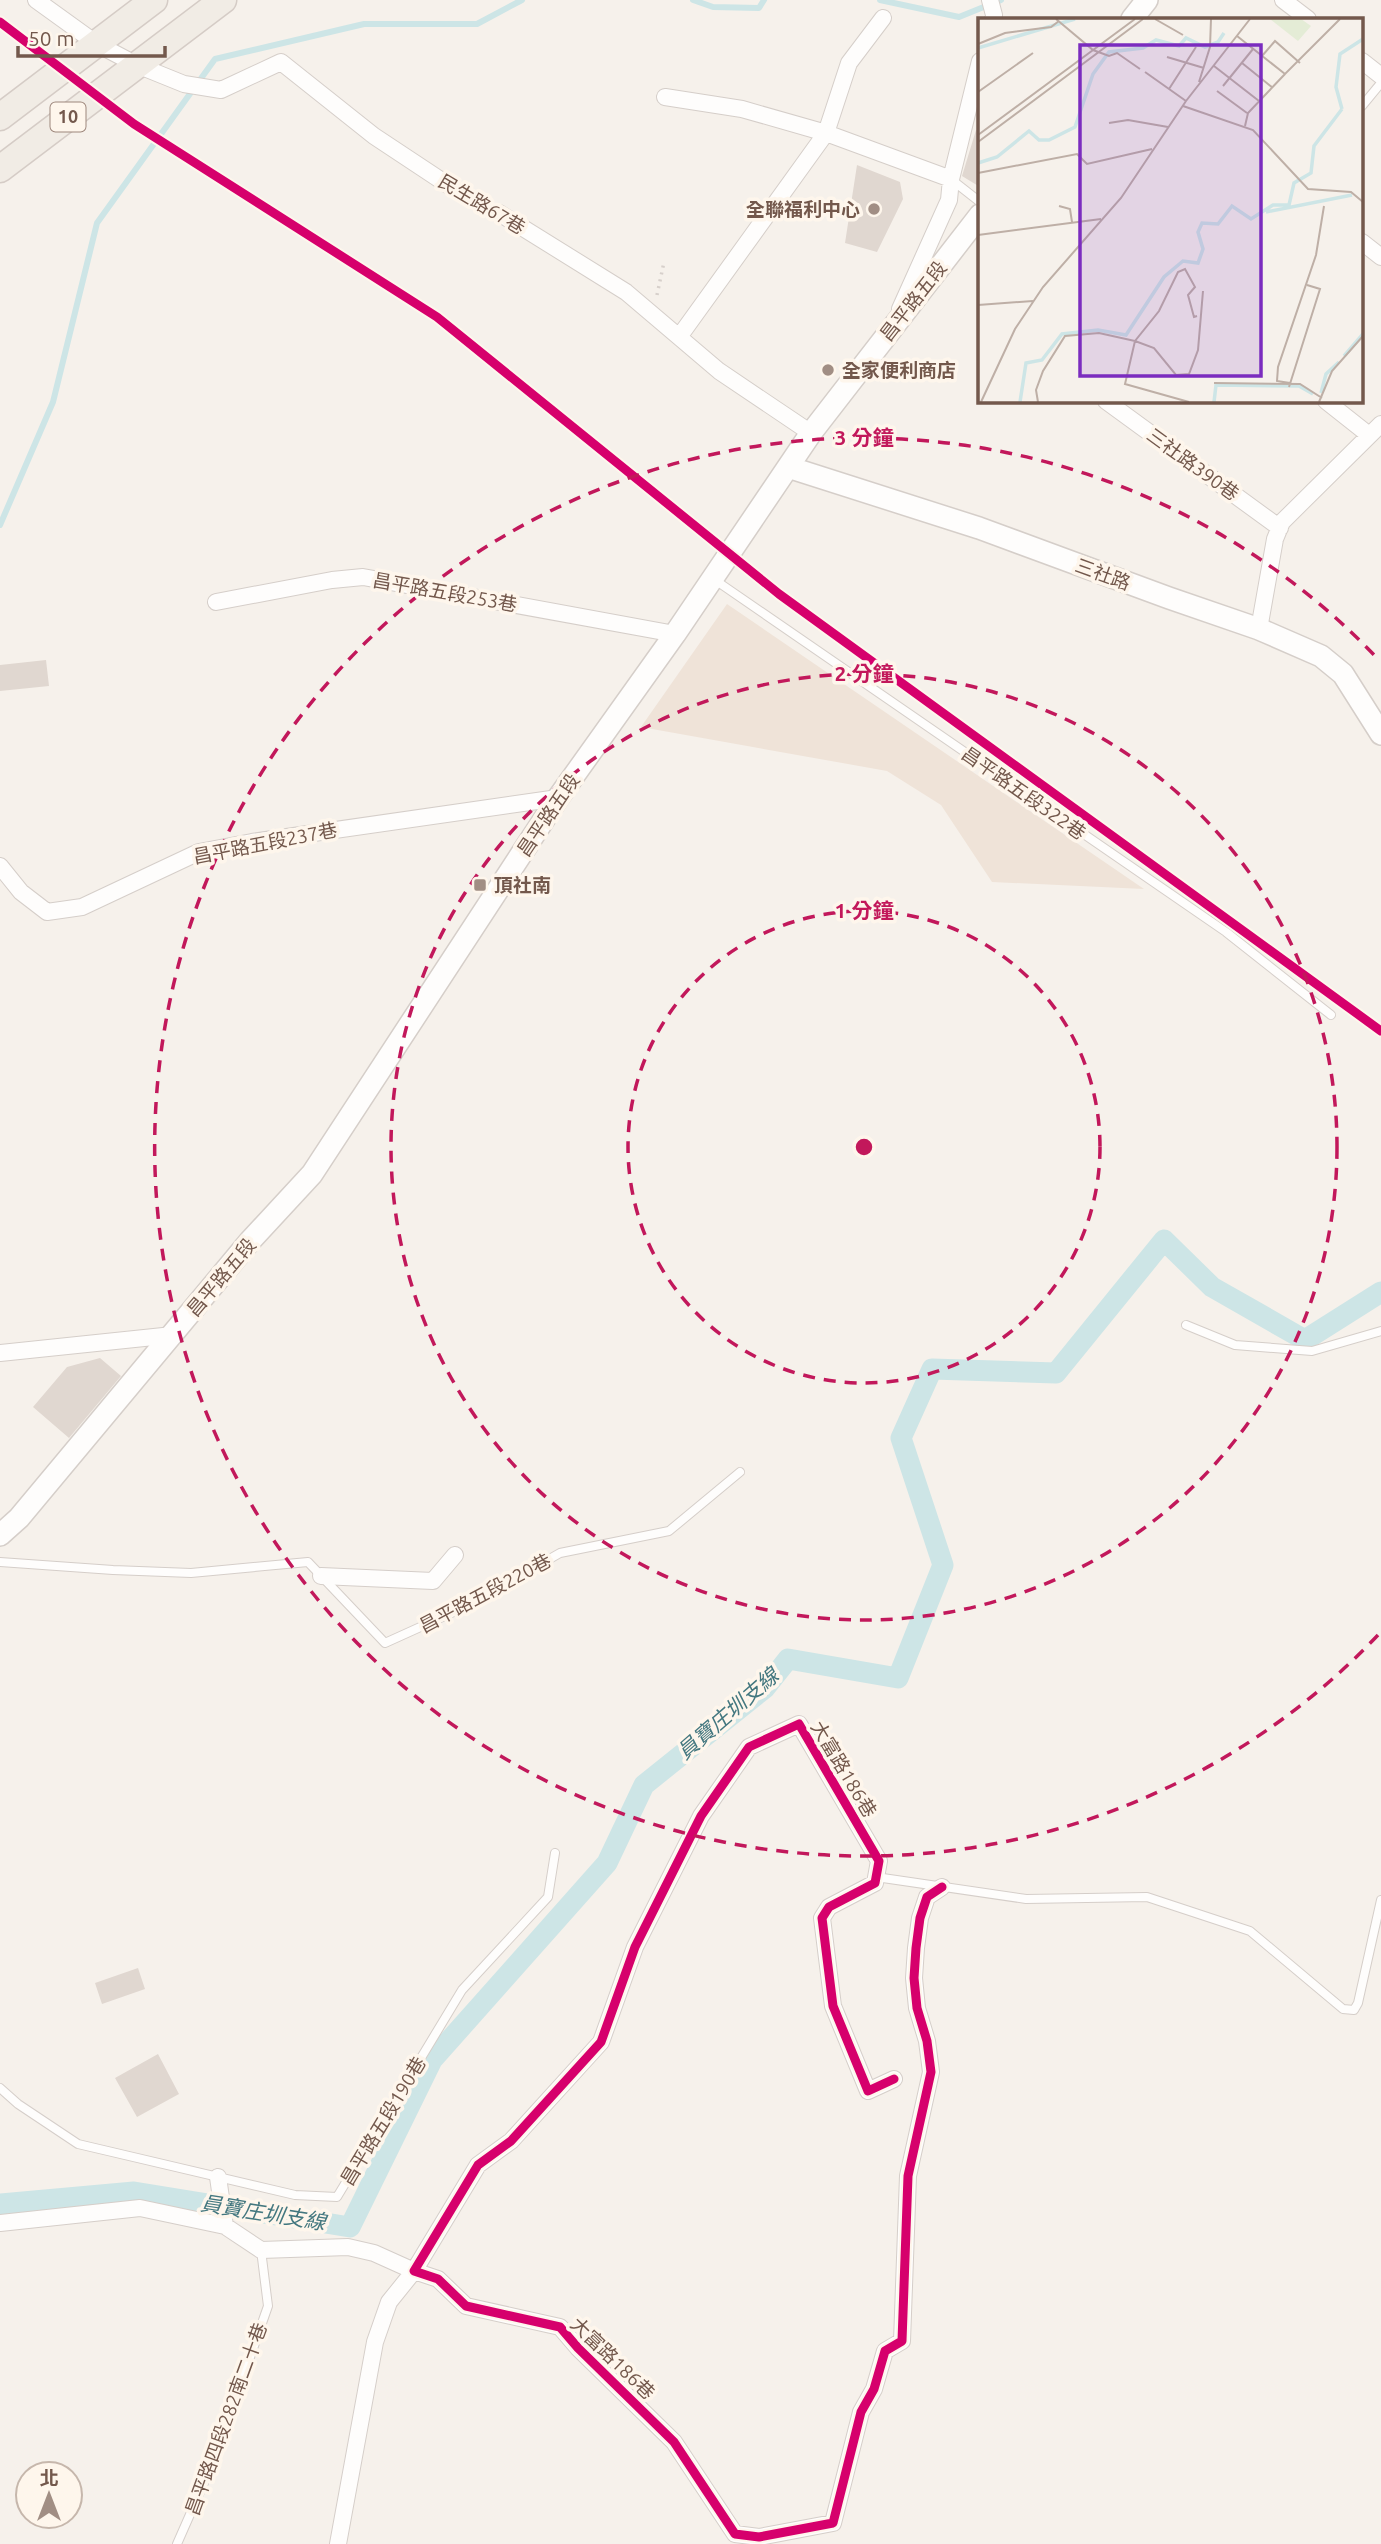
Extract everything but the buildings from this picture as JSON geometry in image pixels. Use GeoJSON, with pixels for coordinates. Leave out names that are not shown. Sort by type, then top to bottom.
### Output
{"type":"FeatureCollection","features":[{"type":"Feature","properties":{"kind":"main road","name":"10"},"geometry":{"type":"LineString","coordinates":[[0,117],[154,0]]}},
{"type":"Feature","properties":{"kind":"main road","name":"10"},"geometry":{"type":"LineString","coordinates":[[0,169],[223,0]]}},
{"type":"Feature","properties":{"kind":"street","name":"民生路67巷"},"geometry":{"type":"LineString","coordinates":[[36,0],[97,44],[136,65],[184,84],[221,90],[281,62],[374,136],[454,190]]}},
{"type":"Feature","properties":{"kind":"street"},"geometry":{"type":"LineString","coordinates":[[1133,18],[1147,0]]}},
{"type":"Feature","properties":{"kind":"street"},"geometry":{"type":"LineString","coordinates":[[1283,0],[1307,18]]}},
{"type":"Feature","properties":{"kind":"street"},"geometry":{"type":"LineString","coordinates":[[679,337],[826,133],[849,62],[883,18]]}},
{"type":"Feature","properties":{"kind":"street"},"geometry":{"type":"LineString","coordinates":[[1364,63],[1381,76]]}},
{"type":"Feature","properties":{"kind":"street"},"geometry":{"type":"LineString","coordinates":[[892,327],[949,200],[951,179],[978,69]]}},
{"type":"Feature","properties":{"kind":"street"},"geometry":{"type":"LineString","coordinates":[[665,97],[742,109],[826,133],[951,179]]}},
{"type":"Feature","properties":{"kind":"street","name":"民生路67巷"},"geometry":{"type":"LineString","coordinates":[[499,213],[626,292],[719,371],[811,433]]}},
{"type":"Feature","properties":{"kind":"street","name":"昌平路五段"},"geometry":{"type":"LineString","coordinates":[[0,1535],[19,1518],[250,1241],[312,1174],[558,798],[675,634],[811,433],[978,218]]}},
{"type":"Feature","properties":{"kind":"street"},"geometry":{"type":"LineString","coordinates":[[1364,244],[1381,257]]}},
{"type":"Feature","properties":{"kind":"street","name":"三社路390巷"},"geometry":{"type":"LineString","coordinates":[[1107,402],[1280,528]]}},
{"type":"Feature","properties":{"kind":"street"},"geometry":{"type":"LineString","coordinates":[[1327,402],[1369,435]]}},
{"type":"Feature","properties":{"kind":"street"},"geometry":{"type":"LineString","coordinates":[[1259,629],[1275,539],[1282,522],[1381,424]]}},
{"type":"Feature","properties":{"kind":"street","name":"三社路"},"geometry":{"type":"LineString","coordinates":[[788,467],[979,528],[1259,629],[1321,656],[1343,674],[1381,734]]}},
{"type":"Feature","properties":{"kind":"street","name":"昌平路五段253巷"},"geometry":{"type":"LineString","coordinates":[[216,602],[332,580],[363,578],[675,634]]}},
{"type":"Feature","properties":{"kind":"street","name":"昌平路五段237巷"},"geometry":{"type":"LineString","coordinates":[[0,866],[21,892],[47,912],[82,906],[199,852],[558,798]]}},
{"type":"Feature","properties":{"kind":"street"},"geometry":{"type":"LineString","coordinates":[[0,1353],[173,1335]]}},
{"type":"Feature","properties":{"kind":"street","name":"昌平路五段220巷"},"geometry":{"type":"LineString","coordinates":[[321,1576],[433,1581],[455,1555]]}},
{"type":"Feature","properties":{"kind":"street","name":"大富路186巷"},"geometry":{"type":"LineString","coordinates":[[338,2544],[375,2342],[389,2302],[414,2271],[478,2165],[511,2141],[601,2042],[640,1935],[701,1816],[749,1747],[799,1724],[879,1861],[876,1877]]}},
{"type":"Feature","properties":{"kind":"street"},"geometry":{"type":"LineString","coordinates":[[876,1877],[875,1883],[829,1907],[822,1918],[833,2006],[868,2091],[894,2079]]}},
{"type":"Feature","properties":{"kind":"street","name":"大富路186巷"},"geometry":{"type":"LineString","coordinates":[[261,2250],[348,2247],[374,2253],[438,2279],[466,2306],[561,2327],[578,2348],[674,2442],[735,2534],[759,2537],[832,2523],[861,2412],[874,2389],[885,2351],[902,2341],[908,2176],[931,2072],[927,2041],[917,2008],[914,1978],[916,1948],[919,1918],[927,1897],[942,1887]]}},
{"type":"Feature","properties":{"kind":"street"},"geometry":{"type":"LineString","coordinates":[[218,2177],[225,2226]]}},
{"type":"Feature","properties":{"kind":"street"},"geometry":{"type":"LineString","coordinates":[[0,2223],[140,2208],[225,2226],[261,2250]]}},
{"type":"Feature","properties":{"kind":"lane"},"geometry":{"type":"LineString","coordinates":[[1364,103],[1381,82]]}},
{"type":"Feature","properties":{"kind":"lane"},"geometry":{"type":"LineString","coordinates":[[951,179],[978,200]]}},
{"type":"Feature","properties":{"kind":"lane","name":"昌平路五段322巷"},"geometry":{"type":"LineString","coordinates":[[713,578],[1226,932],[1331,1014]]}},
{"type":"Feature","properties":{"kind":"lane"},"geometry":{"type":"LineString","coordinates":[[1186,1325],[1235,1345],[1312,1350],[1381,1331]]}},
{"type":"Feature","properties":{"kind":"lane","name":"昌平路五段220巷"},"geometry":{"type":"LineString","coordinates":[[0,1562],[191,1573],[308,1562],[385,1643],[469,1605],[560,1553],[669,1531],[740,1472]]}},
{"type":"Feature","properties":{"kind":"lane","name":"昌平路五段190巷"},"geometry":{"type":"LineString","coordinates":[[0,2088],[18,2104],[78,2144],[295,2195],[337,2197],[462,1990],[548,1897],[555,1853]]}},
{"type":"Feature","properties":{"kind":"lane"},"geometry":{"type":"LineString","coordinates":[[876,1877],[1026,1899],[1147,1897],[1250,1931],[1343,2010],[1354,2010],[1358,2003],[1381,1900]]}},
{"type":"Feature","properties":{"kind":"lane","name":"昌平路四段282南二十巷"},"geometry":{"type":"LineString","coordinates":[[177,2544],[214,2460],[268,2306],[261,2250]]}},
{"type":"Feature","properties":{"kind":"path"},"geometry":{"type":"LineString","coordinates":[[653,315],[664,262]]}},
{"type":"Feature","properties":{"kind":"shaded area"},"geometry":{"type":"Polygon","coordinates":[[[727,604],[1144,889],[992,882],[941,805],[887,771],[641,727],[727,604]]]}},
{"type":"Feature","properties":{"kind":"waterway"},"geometry":{"type":"LineString","coordinates":[[0,525],[53,402],[97,223],[215,59],[364,24],[477,24],[522,0]]}},
{"type":"Feature","properties":{"kind":"waterway"},"geometry":{"type":"LineString","coordinates":[[693,0],[713,7],[759,8],[764,0]]}},
{"type":"Feature","properties":{"kind":"waterway"},"geometry":{"type":"LineString","coordinates":[[880,0],[959,17],[1001,0]]}},
{"type":"Feature","properties":{"kind":"waterway","name":"員寶庄圳支線"},"geometry":{"type":"LineString","coordinates":[[0,2204],[134,2192],[350,2227],[432,2060],[607,1863],[644,1785],[765,1688],[788,1659],[898,1678],[943,1565],[901,1438],[932,1369],[1056,1373],[1164,1240],[1212,1287],[1305,1340],[1381,1292]]}},
{"type":"Feature","properties":{"kind":"cycle path"},"geometry":{"type":"LineString","coordinates":[[0,22],[134,124],[437,317],[779,594],[1381,1031]]}},
{"type":"Feature","properties":{"kind":"cycle path"},"geometry":{"type":"LineString","coordinates":[[894,2079],[868,2091],[833,2006],[822,1918],[829,1907],[875,1883],[879,1861],[799,1724],[749,1747],[701,1816],[635,1947],[601,2042],[511,2141],[478,2165],[414,2271],[438,2279],[466,2306],[560,2327],[674,2442],[735,2534],[759,2537],[833,2523],[861,2412],[874,2389],[885,2351],[902,2341],[908,2176],[931,2072],[927,2041],[917,2008],[914,1978],[916,1948],[920,1918],[927,1897],[942,1887]]}},
{"type":"Feature","properties":{"kind":"place","name":"全聯福利中心"},"geometry":{"type":"Point","coordinates":[874,209]}},
{"type":"Feature","properties":{"kind":"place","name":"全家便利商店"},"geometry":{"type":"Point","coordinates":[828,370]}},
{"type":"Feature","properties":{"kind":"place","name":"頂社南"},"geometry":{"type":"Point","coordinates":[480,885]}}]}
